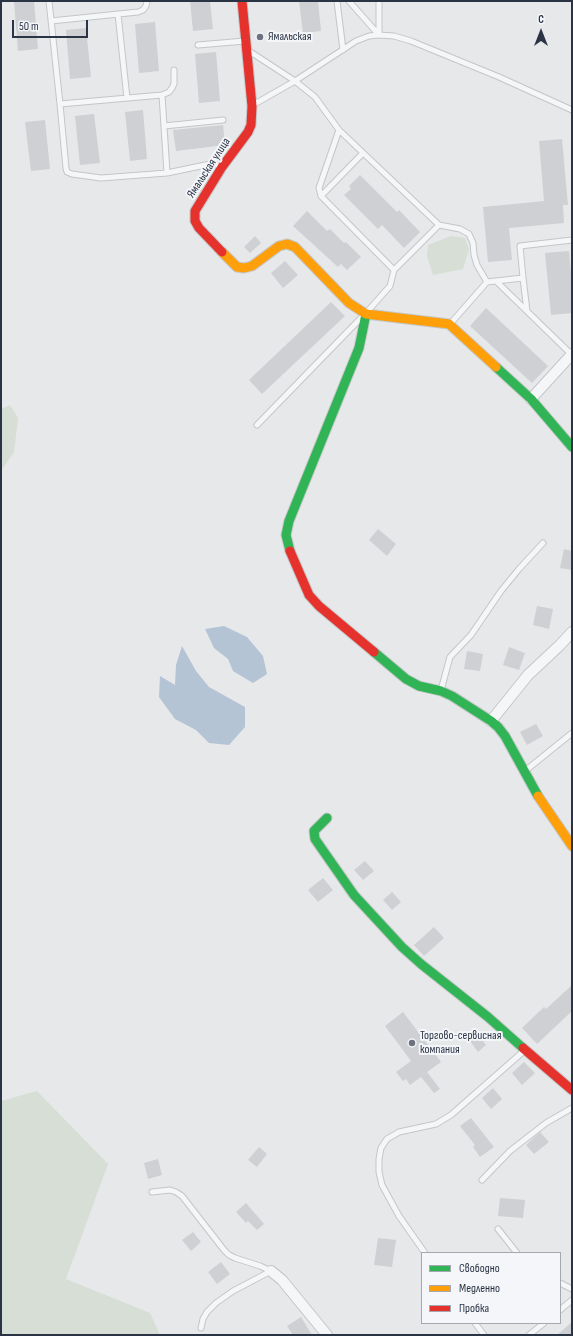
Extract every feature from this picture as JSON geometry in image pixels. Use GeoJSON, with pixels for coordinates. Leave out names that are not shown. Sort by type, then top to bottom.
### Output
{"type":"FeatureCollection","features":[{"type":"Feature","properties":{"kind":"street","name":"Ямальская улица"},"geometry":{"type":"LineString","coordinates":[[242,1],[252,106],[251,125],[248,132],[222,167],[195,211],[195,221],[199,228],[237,267],[244,268],[252,266],[279,246],[287,244],[295,247],[349,303],[366,314]]}},
{"type":"Feature","properties":{"kind":"street"},"geometry":{"type":"LineString","coordinates":[[572,447],[563,434],[531,399],[449,324],[366,314],[359,348],[289,521],[286,535],[289,550],[309,595],[319,606],[406,679],[419,686],[441,691],[452,696],[498,727],[505,736],[537,795],[572,846]]}},
{"type":"Feature","properties":{"kind":"street"},"geometry":{"type":"LineString","coordinates":[[531,399],[572,355]]}},
{"type":"Feature","properties":{"kind":"street"},"geometry":{"type":"LineString","coordinates":[[490,721],[528,674],[572,632]]}},
{"type":"Feature","properties":{"kind":"street"},"geometry":{"type":"LineString","coordinates":[[327,818],[314,831],[315,839],[354,895],[402,947],[421,964],[460,994],[572,1090]]}},
{"type":"Feature","properties":{"kind":"street"},"geometry":{"type":"LineString","coordinates":[[271,1271],[282,1280],[327,1335]]}},
{"type":"Feature","properties":{"kind":"lane"},"geometry":{"type":"LineString","coordinates":[[49,1],[67,172],[101,178],[167,173],[210,164],[215,164],[222,167]]}},
{"type":"Feature","properties":{"kind":"lane"},"geometry":{"type":"LineString","coordinates":[[51,20],[138,12],[143,10],[147,1]]}},
{"type":"Feature","properties":{"kind":"lane"},"geometry":{"type":"LineString","coordinates":[[337,1],[343,50]]}},
{"type":"Feature","properties":{"kind":"lane"},"geometry":{"type":"LineString","coordinates":[[349,1],[379,35]]}},
{"type":"Feature","properties":{"kind":"lane"},"geometry":{"type":"LineString","coordinates":[[379,1],[379,35]]}},
{"type":"Feature","properties":{"kind":"lane"},"geometry":{"type":"LineString","coordinates":[[118,14],[127,98]]}},
{"type":"Feature","properties":{"kind":"lane"},"geometry":{"type":"LineString","coordinates":[[252,106],[295,81],[356,41],[369,36],[379,35],[394,36],[411,41],[499,77],[572,110]]}},
{"type":"Feature","properties":{"kind":"lane"},"geometry":{"type":"LineString","coordinates":[[198,45],[247,46],[315,97],[339,130],[439,225],[460,229],[469,234],[473,243],[477,265],[487,282]]}},
{"type":"Feature","properties":{"kind":"lane"},"geometry":{"type":"LineString","coordinates":[[60,104],[127,98],[169,92],[174,84],[174,70]]}},
{"type":"Feature","properties":{"kind":"lane"},"geometry":{"type":"LineString","coordinates":[[162,94],[167,173]]}},
{"type":"Feature","properties":{"kind":"lane"},"geometry":{"type":"LineString","coordinates":[[164,126],[223,120]]}},
{"type":"Feature","properties":{"kind":"lane"},"geometry":{"type":"LineString","coordinates":[[339,130],[319,188],[321,196],[394,270]]}},
{"type":"Feature","properties":{"kind":"lane"},"geometry":{"type":"LineString","coordinates":[[321,196],[363,153]]}},
{"type":"Feature","properties":{"kind":"lane"},"geometry":{"type":"LineString","coordinates":[[257,425],[366,314],[390,286],[394,270],[439,225]]}},
{"type":"Feature","properties":{"kind":"lane"},"geometry":{"type":"LineString","coordinates":[[527,311],[520,246],[572,240]]}},
{"type":"Feature","properties":{"kind":"lane"},"geometry":{"type":"LineString","coordinates":[[449,324],[487,282],[523,278]]}},
{"type":"Feature","properties":{"kind":"lane"},"geometry":{"type":"LineString","coordinates":[[496,281],[572,355]]}},
{"type":"Feature","properties":{"kind":"lane"},"geometry":{"type":"LineString","coordinates":[[441,691],[450,657],[471,635],[514,574],[543,543]]}},
{"type":"Feature","properties":{"kind":"lane"},"geometry":{"type":"LineString","coordinates":[[524,772],[572,733]]}},
{"type":"Feature","properties":{"kind":"lane"},"geometry":{"type":"LineString","coordinates":[[424,1252],[399,1216],[382,1185],[378,1159],[381,1148],[387,1139],[400,1132],[436,1124],[451,1115],[526,1050]]}},
{"type":"Feature","properties":{"kind":"lane"},"geometry":{"type":"LineString","coordinates":[[482,1180],[510,1151],[546,1123],[572,1108]]}},
{"type":"Feature","properties":{"kind":"lane"},"geometry":{"type":"LineString","coordinates":[[152,1192],[170,1190],[176,1192],[182,1196],[229,1255],[271,1271]]}},
{"type":"Feature","properties":{"kind":"lane"},"geometry":{"type":"LineString","coordinates":[[498,1229],[516,1252]]}},
{"type":"Feature","properties":{"kind":"lane"},"geometry":{"type":"LineString","coordinates":[[201,1328],[203,1319],[207,1312],[216,1303],[233,1291],[271,1271]]}},
{"type":"Feature","properties":{"kind":"lane"},"geometry":{"type":"LineString","coordinates":[[561,1283],[572,1289]]}},
{"type":"Feature","properties":{"kind":"lane"},"geometry":{"type":"LineString","coordinates":[[561,1309],[572,1300]]}},
{"type":"Feature","properties":{"kind":"lane"},"geometry":{"type":"LineString","coordinates":[[476,1324],[484,1335]]}},
{"type":"Feature","properties":{"kind":"lane"},"geometry":{"type":"LineString","coordinates":[[529,1335],[543,1324]]}},
{"type":"Feature","properties":{"kind":"shaded area"},"geometry":{"type":"Polygon","coordinates":[[[451,236],[465,238],[469,250],[463,269],[433,275],[427,256],[428,245],[451,236]]]}},
{"type":"Feature","properties":{"kind":"shaded area"},"geometry":{"type":"Polygon","coordinates":[[[10,405],[18,418],[14,452],[1,471],[1,409],[10,405]]]}},
{"type":"Feature","properties":{"kind":"shaded area"},"geometry":{"type":"Polygon","coordinates":[[[37,1091],[108,1164],[66,1279],[150,1313],[160,1335],[1,1335],[1,1101],[37,1091]]]}},
{"type":"Feature","properties":{"kind":"water"},"geometry":{"type":"Polygon","coordinates":[[[224,626],[247,637],[263,656],[267,674],[253,683],[233,671],[228,659],[214,648],[205,629],[224,626]]]}},
{"type":"Feature","properties":{"kind":"water"},"geometry":{"type":"Polygon","coordinates":[[[182,646],[196,671],[209,687],[245,707],[245,727],[229,745],[209,743],[196,730],[175,719],[159,697],[160,676],[175,685],[176,665],[182,646]]]}},
{"type":"Feature","properties":{"kind":"building"},"geometry":{"type":"Polygon","coordinates":[[[34,1],[38,49],[18,51],[14,2],[34,1]]]}},
{"type":"Feature","properties":{"kind":"building"},"geometry":{"type":"Polygon","coordinates":[[[190,1],[210,1],[213,29],[193,31],[190,1]]]}},
{"type":"Feature","properties":{"kind":"building"},"geometry":{"type":"Polygon","coordinates":[[[299,1],[318,1],[321,31],[303,33],[299,1]]]}},
{"type":"Feature","properties":{"kind":"building"},"geometry":{"type":"Polygon","coordinates":[[[155,22],[159,71],[139,73],[135,24],[155,22]]]}},
{"type":"Feature","properties":{"kind":"building"},"geometry":{"type":"Polygon","coordinates":[[[86,28],[91,77],[70,79],[66,30],[86,28]]]}},
{"type":"Feature","properties":{"kind":"building"},"geometry":{"type":"Polygon","coordinates":[[[216,52],[220,101],[199,103],[195,54],[216,52]]]}},
{"type":"Feature","properties":{"kind":"building"},"geometry":{"type":"Polygon","coordinates":[[[143,110],[147,159],[130,161],[125,112],[143,110]]]}},
{"type":"Feature","properties":{"kind":"building"},"geometry":{"type":"Polygon","coordinates":[[[94,114],[100,163],[80,165],[75,116],[94,114]]]}},
{"type":"Feature","properties":{"kind":"building"},"geometry":{"type":"Polygon","coordinates":[[[45,120],[50,169],[31,171],[25,122],[45,120]]]}},
{"type":"Feature","properties":{"kind":"building"},"geometry":{"type":"Polygon","coordinates":[[[223,125],[225,145],[176,151],[173,130],[223,125]]]}},
{"type":"Feature","properties":{"kind":"building"},"geometry":{"type":"Polygon","coordinates":[[[562,139],[568,205],[563,205],[564,223],[509,228],[512,260],[488,262],[483,207],[544,201],[539,141],[562,139]]]}},
{"type":"Feature","properties":{"kind":"building"},"geometry":{"type":"Polygon","coordinates":[[[360,175],[397,212],[399,210],[420,232],[404,248],[382,225],[378,229],[344,195],[351,189],[349,186],[360,175]]]}},
{"type":"Feature","properties":{"kind":"building"},"geometry":{"type":"Polygon","coordinates":[[[307,211],[327,231],[330,229],[361,257],[347,270],[341,264],[338,267],[293,226],[307,211]]]}},
{"type":"Feature","properties":{"kind":"building"},"geometry":{"type":"Polygon","coordinates":[[[255,236],[261,243],[250,253],[244,247],[255,236]]]}},
{"type":"Feature","properties":{"kind":"building"},"geometry":{"type":"Polygon","coordinates":[[[569,251],[572,285],[572,313],[551,315],[545,253],[569,251]]]}},
{"type":"Feature","properties":{"kind":"building"},"geometry":{"type":"Polygon","coordinates":[[[285,261],[298,275],[283,288],[271,273],[285,261]]]}},
{"type":"Feature","properties":{"kind":"building"},"geometry":{"type":"Polygon","coordinates":[[[331,302],[345,316],[262,394],[249,380],[331,302]]]}},
{"type":"Feature","properties":{"kind":"building"},"geometry":{"type":"Polygon","coordinates":[[[486,308],[548,366],[532,383],[470,326],[486,308]]]}},
{"type":"Feature","properties":{"kind":"building"},"geometry":{"type":"Polygon","coordinates":[[[378,529],[396,544],[387,556],[369,540],[378,529]]]}},
{"type":"Feature","properties":{"kind":"building"},"geometry":{"type":"Polygon","coordinates":[[[564,549],[572,551],[572,570],[560,568],[564,549]]]}},
{"type":"Feature","properties":{"kind":"building"},"geometry":{"type":"Polygon","coordinates":[[[537,606],[553,609],[549,629],[533,625],[537,606]]]}},
{"type":"Feature","properties":{"kind":"building"},"geometry":{"type":"Polygon","coordinates":[[[509,647],[525,653],[519,670],[503,665],[509,647]]]}},
{"type":"Feature","properties":{"kind":"building"},"geometry":{"type":"Polygon","coordinates":[[[467,651],[483,654],[480,671],[464,669],[467,651]]]}},
{"type":"Feature","properties":{"kind":"building"},"geometry":{"type":"Polygon","coordinates":[[[536,724],[543,736],[527,745],[520,732],[536,724]]]}},
{"type":"Feature","properties":{"kind":"building"},"geometry":{"type":"Polygon","coordinates":[[[365,861],[374,871],[363,880],[354,870],[365,861]]]}},
{"type":"Feature","properties":{"kind":"building"},"geometry":{"type":"Polygon","coordinates":[[[323,878],[333,890],[318,902],[308,890],[323,878]]]}},
{"type":"Feature","properties":{"kind":"building"},"geometry":{"type":"Polygon","coordinates":[[[392,892],[401,902],[392,910],[383,900],[392,892]]]}},
{"type":"Feature","properties":{"kind":"building"},"geometry":{"type":"Polygon","coordinates":[[[434,927],[444,938],[424,956],[414,945],[434,927]]]}},
{"type":"Feature","properties":{"kind":"building"},"geometry":{"type":"Polygon","coordinates":[[[572,985],[572,1011],[537,1044],[522,1028],[544,1007],[546,1009],[572,985]]]}},
{"type":"Feature","properties":{"kind":"building","name":"Торгово-сервисная компания"},"geometry":{"type":"Polygon","coordinates":[[[403,1012],[441,1062],[427,1072],[440,1089],[434,1093],[421,1077],[410,1085],[406,1079],[403,1081],[396,1072],[411,1061],[385,1026],[403,1012]]]}},
{"type":"Feature","properties":{"kind":"building"},"geometry":{"type":"Polygon","coordinates":[[[475,1031],[486,1045],[478,1052],[467,1037],[475,1031]]]}},
{"type":"Feature","properties":{"kind":"building"},"geometry":{"type":"Polygon","coordinates":[[[524,1062],[535,1073],[522,1085],[512,1073],[524,1062]]]}},
{"type":"Feature","properties":{"kind":"building"},"geometry":{"type":"Polygon","coordinates":[[[493,1088],[502,1099],[491,1109],[482,1098],[493,1088]]]}},
{"type":"Feature","properties":{"kind":"building"},"geometry":{"type":"Polygon","coordinates":[[[471,1118],[494,1147],[480,1157],[473,1147],[475,1145],[460,1126],[471,1118]]]}},
{"type":"Feature","properties":{"kind":"building"},"geometry":{"type":"Polygon","coordinates":[[[540,1132],[549,1142],[534,1154],[526,1145],[540,1132]]]}},
{"type":"Feature","properties":{"kind":"building"},"geometry":{"type":"Polygon","coordinates":[[[259,1147],[267,1154],[257,1167],[248,1160],[259,1147]]]}},
{"type":"Feature","properties":{"kind":"building"},"geometry":{"type":"Polygon","coordinates":[[[158,1159],[162,1175],[148,1179],[144,1163],[158,1159]]]}},
{"type":"Feature","properties":{"kind":"building"},"geometry":{"type":"Polygon","coordinates":[[[500,1198],[525,1200],[523,1218],[498,1216],[500,1198]]]}},
{"type":"Feature","properties":{"kind":"building"},"geometry":{"type":"Polygon","coordinates":[[[246,1203],[264,1224],[257,1230],[248,1221],[246,1223],[236,1212],[246,1203]]]}},
{"type":"Feature","properties":{"kind":"building"},"geometry":{"type":"Polygon","coordinates":[[[193,1232],[201,1242],[191,1251],[182,1240],[193,1232]]]}},
{"type":"Feature","properties":{"kind":"building"},"geometry":{"type":"Polygon","coordinates":[[[378,1238],[396,1240],[392,1267],[374,1265],[378,1238]]]}},
{"type":"Feature","properties":{"kind":"building"},"geometry":{"type":"Polygon","coordinates":[[[221,1262],[230,1274],[217,1284],[208,1272],[221,1262]]]}},
{"type":"Feature","properties":{"kind":"building"},"geometry":{"type":"Polygon","coordinates":[[[301,1317],[312,1335],[293,1335],[287,1326],[301,1317]]]}},
{"type":"Feature","properties":{"kind":"building"},"geometry":{"type":"Polygon","coordinates":[[[572,1322],[572,1335],[557,1335],[572,1322]]]}},
{"type":"Feature","properties":{"kind":"traffic: fast"},"geometry":{"type":"LineString","coordinates":[[290,551],[286,535],[289,521],[359,348],[366,314]]}},
{"type":"Feature","properties":{"kind":"traffic: fast"},"geometry":{"type":"LineString","coordinates":[[496,367],[531,399],[572,447]]}},
{"type":"Feature","properties":{"kind":"traffic: fast"},"geometry":{"type":"LineString","coordinates":[[374,652],[406,679],[419,686],[441,691],[452,696],[498,727],[505,736],[538,796]]}},
{"type":"Feature","properties":{"kind":"traffic: fast"},"geometry":{"type":"LineString","coordinates":[[327,818],[314,831],[315,839],[354,895],[402,947],[488,1017],[523,1048]]}},
{"type":"Feature","properties":{"kind":"traffic: slow"},"geometry":{"type":"LineString","coordinates":[[222,252],[237,267],[244,268],[252,266],[279,246],[287,244],[295,247],[349,303],[366,314],[449,324],[496,367]]}},
{"type":"Feature","properties":{"kind":"traffic: slow"},"geometry":{"type":"LineString","coordinates":[[538,796],[572,846]]}},
{"type":"Feature","properties":{"kind":"traffic: jam"},"geometry":{"type":"LineString","coordinates":[[222,252],[199,228],[195,221],[195,211],[222,167],[248,132],[251,125],[252,106],[242,1]]}},
{"type":"Feature","properties":{"kind":"traffic: jam"},"geometry":{"type":"LineString","coordinates":[[290,551],[309,595],[319,606],[374,652]]}},
{"type":"Feature","properties":{"kind":"traffic: jam"},"geometry":{"type":"LineString","coordinates":[[523,1048],[572,1090]]}},
{"type":"Feature","properties":{"kind":"place","name":"Ямальская"},"geometry":{"type":"Point","coordinates":[260,37]}},
{"type":"Feature","properties":{"kind":"place","name":"Торгово-сервисная компания"},"geometry":{"type":"Point","coordinates":[412,1043]}}]}
